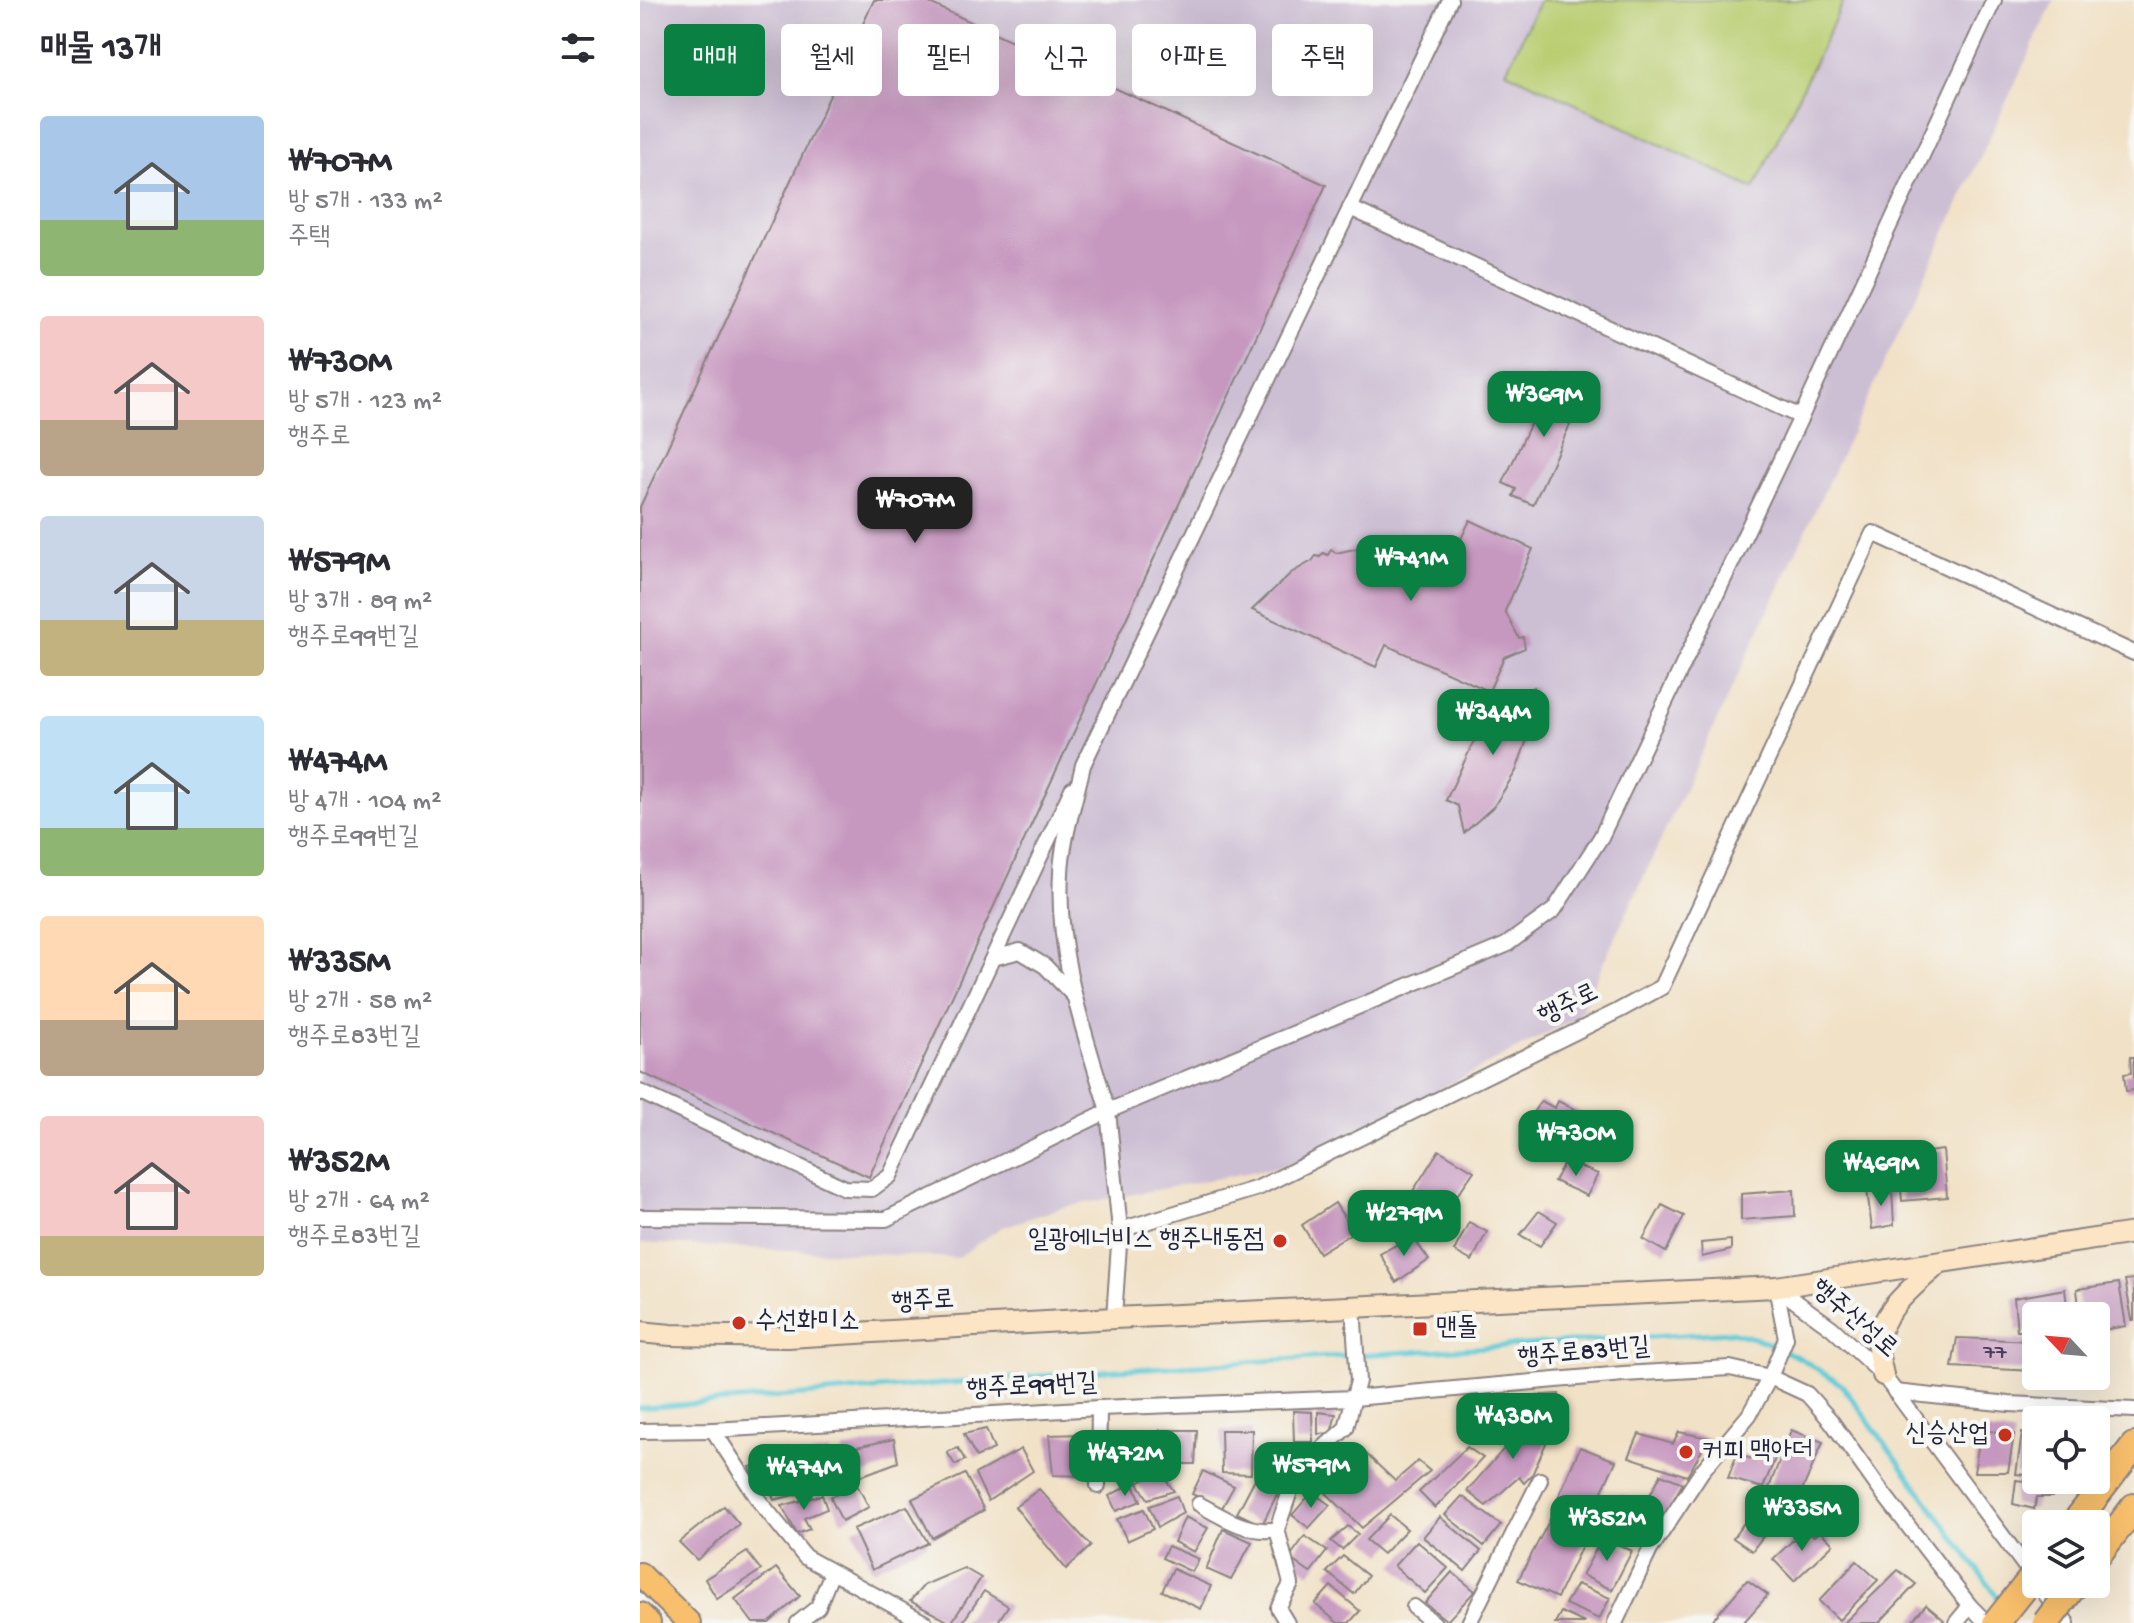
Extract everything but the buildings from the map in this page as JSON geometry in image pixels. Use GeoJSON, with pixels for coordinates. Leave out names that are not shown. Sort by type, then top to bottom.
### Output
{"type":"FeatureCollection","features":[{"type":"Feature","properties":{"kind":"highway"},"geometry":{"type":"LineString","coordinates":[[2085,1510],[2134,1446]]}},
{"type":"Feature","properties":{"kind":"highway"},"geometry":{"type":"LineString","coordinates":[[2110,1539],[2134,1507]]}},
{"type":"Feature","properties":{"kind":"highway"},"geometry":{"type":"LineString","coordinates":[[1996,1623],[2022,1590]]}},
{"type":"Feature","properties":{"kind":"highway"},"geometry":{"type":"LineString","coordinates":[[2046,1623],[2065,1598]]}},
{"type":"Feature","properties":{"kind":"main road","name":"행주로"},"geometry":{"type":"LineString","coordinates":[[640,1332],[788,1337],[1114,1318],[1776,1287],[2134,1233]]}},
{"type":"Feature","properties":{"kind":"main road"},"geometry":{"type":"LineString","coordinates":[[1883,1375],[1877,1345],[1881,1329],[1901,1299],[1939,1263]]}},
{"type":"Feature","properties":{"kind":"main road"},"geometry":{"type":"LineString","coordinates":[[640,1574],[689,1623]]}},
{"type":"Feature","properties":{"kind":"main road"},"geometry":{"type":"LineString","coordinates":[[640,1614],[649,1623]]}},
{"type":"Feature","properties":{"kind":"street"},"geometry":{"type":"LineString","coordinates":[[640,1092],[845,1188],[872,1189],[890,1176],[1083,765],[1450,0]]}},
{"type":"Feature","properties":{"kind":"street"},"geometry":{"type":"LineString","coordinates":[[640,1217],[886,1219],[1108,1111],[1506,945],[1554,910],[1601,837],[1801,417],[1994,0]]}},
{"type":"Feature","properties":{"kind":"street"},"geometry":{"type":"LineString","coordinates":[[1350,208],[1801,417]]}},
{"type":"Feature","properties":{"kind":"street","name":"행주로"},"geometry":{"type":"LineString","coordinates":[[1120,1230],[1258,1188],[1662,987],[1873,533],[2134,653]]}},
{"type":"Feature","properties":{"kind":"street"},"geometry":{"type":"LineString","coordinates":[[1083,765],[1060,872],[1063,929],[1073,995],[1108,1111],[1120,1230],[1114,1318]]}},
{"type":"Feature","properties":{"kind":"street"},"geometry":{"type":"LineString","coordinates":[[993,958],[1020,951],[1045,966],[1073,995]]}},
{"type":"Feature","properties":{"kind":"street"},"geometry":{"type":"LineString","coordinates":[[1615,1623],[1650,1550],[1702,1471],[1749,1415],[1770,1377],[1786,1338],[1776,1287]]}},
{"type":"Feature","properties":{"kind":"street","name":"행주산성로"},"geometry":{"type":"LineString","coordinates":[[1776,1287],[1832,1328],[1883,1375],[2022,1562]]}},
{"type":"Feature","properties":{"kind":"street"},"geometry":{"type":"LineString","coordinates":[[1287,1623],[1278,1608],[1291,1584],[1277,1529],[1297,1471],[1346,1428],[1358,1381],[1353,1307]]}},
{"type":"Feature","properties":{"kind":"street","name":"행주로83번길"},"geometry":{"type":"LineString","coordinates":[[1354,1398],[1623,1374],[1730,1368],[1770,1377],[1807,1394],[1831,1421],[1878,1487],[1970,1606],[1987,1623]]}},
{"type":"Feature","properties":{"kind":"street","name":"행주산성로"},"geometry":{"type":"LineString","coordinates":[[1895,1392],[2009,1404],[2134,1410]]}},
{"type":"Feature","properties":{"kind":"street","name":"행주로99번길"},"geometry":{"type":"LineString","coordinates":[[640,1431],[1354,1398]]}},
{"type":"Feature","properties":{"kind":"street"},"geometry":{"type":"LineString","coordinates":[[1098,1486],[1099,1408]]}},
{"type":"Feature","properties":{"kind":"street"},"geometry":{"type":"LineString","coordinates":[[713,1430],[760,1502],[805,1557],[925,1623]]}},
{"type":"Feature","properties":{"kind":"street"},"geometry":{"type":"LineString","coordinates":[[1469,1623],[1540,1480]]}},
{"type":"Feature","properties":{"kind":"street"},"geometry":{"type":"LineString","coordinates":[[1199,1504],[1262,1533],[1277,1529]]}},
{"type":"Feature","properties":{"kind":"street"},"geometry":{"type":"LineString","coordinates":[[798,1623],[818,1607],[832,1572]]}},
{"type":"Feature","properties":{"kind":"street","name":"행주산성로"},"geometry":{"type":"LineString","coordinates":[[2049,1598],[2067,1623]]}},
{"type":"Feature","properties":{"kind":"street"},"geometry":{"type":"LineString","coordinates":[[1956,1623],[1970,1606]]}},
{"type":"Feature","properties":{"kind":"street"},"geometry":{"type":"LineString","coordinates":[[1414,1607],[1434,1623]]}},
{"type":"Feature","properties":{"kind":"shaded area"},"geometry":{"type":"Polygon","coordinates":[[[640,0],[2054,0],[1578,1017],[1300,1163],[1064,1207],[1002,1227],[957,1258],[640,1243],[640,0]]]}},
{"type":"Feature","properties":{"kind":"green space"},"geometry":{"type":"Polygon","coordinates":[[[1540,0],[1844,0],[1754,189],[1506,71],[1540,0]]]}},
{"type":"Feature","properties":{"kind":"waterway"},"geometry":{"type":"LineString","coordinates":[[640,1408],[1102,1371],[1731,1332],[1761,1340],[1800,1358],[1842,1385],[2002,1603]]}},
{"type":"Feature","properties":{"kind":"place","name":"일광에너비스 행주내동점"},"geometry":{"type":"Point","coordinates":[1280,1241]}},
{"type":"Feature","properties":{"kind":"place","name":"수선화미소"},"geometry":{"type":"Point","coordinates":[739,1323]}},
{"type":"Feature","properties":{"kind":"place","name":"맨돌"},"geometry":{"type":"Point","coordinates":[1420,1329]}},
{"type":"Feature","properties":{"kind":"place","name":"신승산업"},"geometry":{"type":"Point","coordinates":[2005,1435]}},
{"type":"Feature","properties":{"kind":"place","name":"커피 맥아더"},"geometry":{"type":"Point","coordinates":[1686,1452]}}]}
